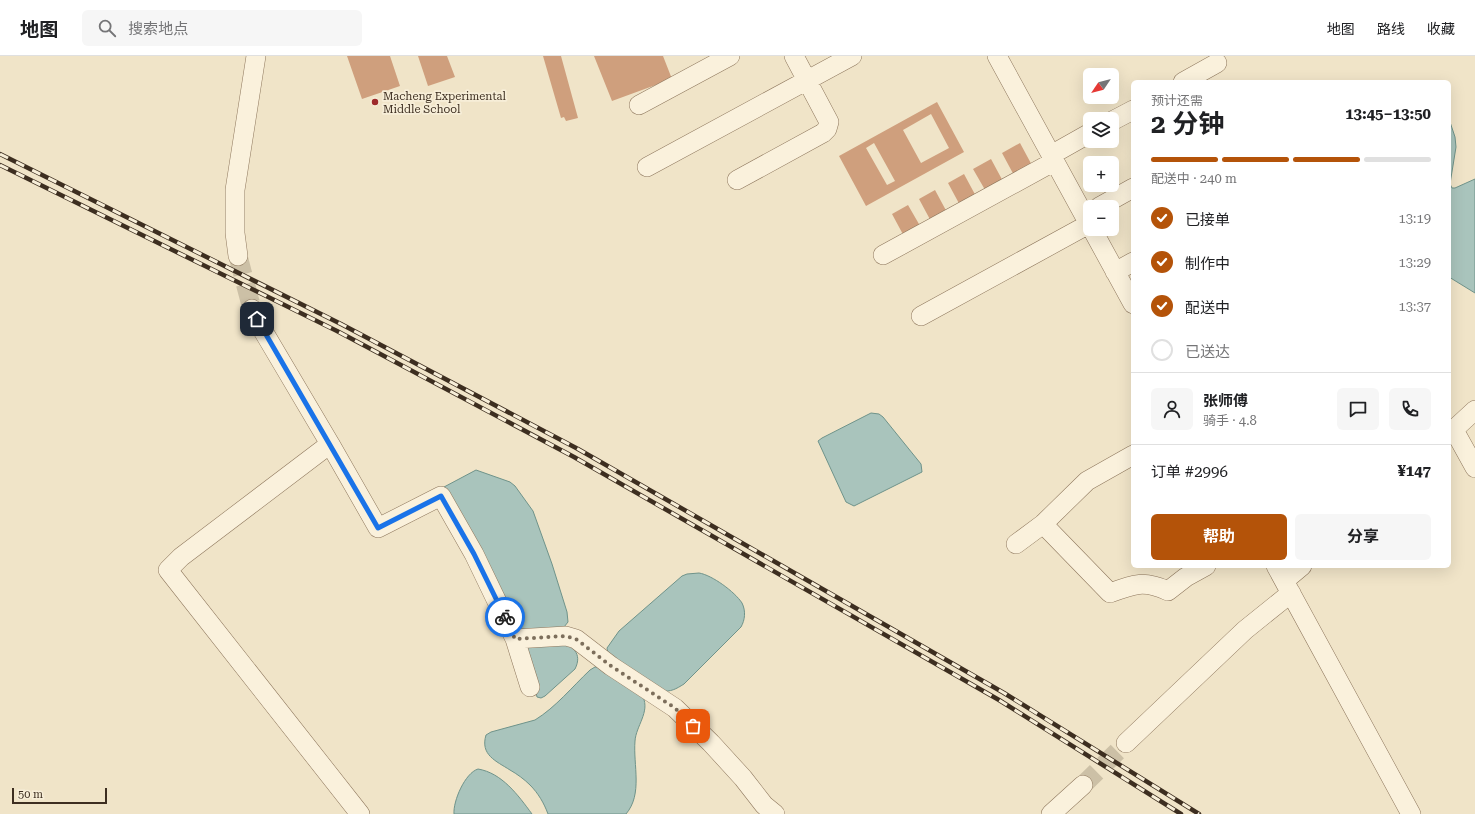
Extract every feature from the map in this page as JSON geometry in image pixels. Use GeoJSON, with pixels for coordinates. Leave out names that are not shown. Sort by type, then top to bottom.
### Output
{"type":"FeatureCollection","features":[{"type":"Feature","properties":{"kind":"street"},"geometry":{"type":"LineString","coordinates":[[238,256],[235,233],[235,190],[256,56]]}},
{"type":"Feature","properties":{"kind":"street"},"geometry":{"type":"LineString","coordinates":[[639,105],[730,56]]}},
{"type":"Feature","properties":{"kind":"street"},"geometry":{"type":"LineString","coordinates":[[737,180],[827,129],[829,122],[794,56]]}},
{"type":"Feature","properties":{"kind":"street"},"geometry":{"type":"LineString","coordinates":[[648,167],[852,56]]}},
{"type":"Feature","properties":{"kind":"street"},"geometry":{"type":"LineString","coordinates":[[997,56],[1053,158],[1083,206]]}},
{"type":"Feature","properties":{"kind":"street"},"geometry":{"type":"LineString","coordinates":[[1187,80],[1217,63]]}},
{"type":"Feature","properties":{"kind":"street"},"geometry":{"type":"LineString","coordinates":[[1119,117],[1131,111]]}},
{"type":"Feature","properties":{"kind":"street"},"geometry":{"type":"LineString","coordinates":[[883,255],[1053,158],[1083,138]]}},
{"type":"Feature","properties":{"kind":"street"},"geometry":{"type":"LineString","coordinates":[[1117,200],[1131,189]]}},
{"type":"Feature","properties":{"kind":"street"},"geometry":{"type":"LineString","coordinates":[[921,316],[1083,224]]}},
{"type":"Feature","properties":{"kind":"street"},"geometry":{"type":"LineString","coordinates":[[1099,236],[1115,272],[1131,300]]}},
{"type":"Feature","properties":{"kind":"street"},"geometry":{"type":"LineString","coordinates":[[1115,272],[1131,263]]}},
{"type":"Feature","properties":{"kind":"street"},"geometry":{"type":"LineString","coordinates":[[252,309],[262,329],[378,528],[441,496],[474,554],[515,639],[530,687]]}},
{"type":"Feature","properties":{"kind":"street"},"geometry":{"type":"LineString","coordinates":[[1475,410],[1451,432],[1475,468]]}},
{"type":"Feature","properties":{"kind":"street"},"geometry":{"type":"LineString","coordinates":[[330,444],[181,557],[168,570],[360,814]]}},
{"type":"Feature","properties":{"kind":"street"},"geometry":{"type":"LineString","coordinates":[[1016,544],[1043,524],[1087,481],[1131,455]]}},
{"type":"Feature","properties":{"kind":"street"},"geometry":{"type":"LineString","coordinates":[[1043,524],[1110,593],[1144,583],[1168,591],[1186,577],[1202,568]]}},
{"type":"Feature","properties":{"kind":"street"},"geometry":{"type":"LineString","coordinates":[[1126,743],[1245,630],[1284,580],[1299,568]]}},
{"type":"Feature","properties":{"kind":"street"},"geometry":{"type":"LineString","coordinates":[[1284,580],[1411,814]]}},
{"type":"Feature","properties":{"kind":"street"},"geometry":{"type":"LineString","coordinates":[[515,639],[566,636],[576,639],[611,666],[675,708],[712,743],[743,778],[764,805],[775,814]]}},
{"type":"Feature","properties":{"kind":"street"},"geometry":{"type":"LineString","coordinates":[[1051,814],[1083,785]]}},
{"type":"Feature","properties":{"kind":"water"},"geometry":{"type":"Polygon","coordinates":[[[1451,125],[1455,137],[1456,147],[1451,178],[1451,125]]]}},
{"type":"Feature","properties":{"kind":"water"},"geometry":{"type":"Polygon","coordinates":[[[1475,179],[1475,293],[1451,278],[1451,186],[1452,188],[1455,188],[1475,179]]]}},
{"type":"Feature","properties":{"kind":"water"},"geometry":{"type":"Polygon","coordinates":[[[871,413],[879,414],[883,417],[921,464],[922,472],[854,506],[846,502],[818,441],[871,413]]]}},
{"type":"Feature","properties":{"kind":"water"},"geometry":{"type":"Polygon","coordinates":[[[476,470],[510,482],[515,486],[533,511],[567,612],[568,622],[564,627],[524,632],[519,629],[444,487],[476,470]]]}},
{"type":"Feature","properties":{"kind":"water"},"geometry":{"type":"Polygon","coordinates":[[[699,573],[716,580],[729,589],[739,599],[744,609],[743,621],[741,627],[684,684],[673,690],[661,691],[608,654],[607,648],[619,631],[682,576],[699,573]]]}},
{"type":"Feature","properties":{"kind":"water"},"geometry":{"type":"Polygon","coordinates":[[[559,640],[572,648],[577,654],[578,659],[575,669],[545,696],[541,698],[537,697],[525,642],[559,640]]]}},
{"type":"Feature","properties":{"kind":"water"},"geometry":{"type":"Polygon","coordinates":[[[598,667],[643,697],[645,703],[644,714],[635,741],[636,788],[634,798],[626,814],[548,814],[536,791],[530,785],[490,757],[485,748],[486,735],[491,732],[535,720],[557,703],[590,670],[598,667]]]}},
{"type":"Feature","properties":{"kind":"water"},"geometry":{"type":"Polygon","coordinates":[[[478,769],[487,771],[502,780],[515,792],[532,814],[454,814],[454,808],[458,795],[464,782],[473,772],[478,769]]]}},
{"type":"Feature","properties":{"kind":"building"},"geometry":{"type":"Polygon","coordinates":[[[347,56],[390,56],[400,86],[362,99],[347,56]]]}},
{"type":"Feature","properties":{"kind":"building"},"geometry":{"type":"Polygon","coordinates":[[[418,56],[447,56],[455,77],[428,86],[418,56]]]}},
{"type":"Feature","properties":{"kind":"building"},"geometry":{"type":"Polygon","coordinates":[[[543,56],[561,56],[578,118],[566,121],[564,117],[561,118],[543,56]]]}},
{"type":"Feature","properties":{"kind":"building"},"geometry":{"type":"Polygon","coordinates":[[[594,56],[663,56],[672,79],[612,101],[594,56]]]}},
{"type":"Feature","properties":{"kind":"building"},"geometry":{"type":"Polygon","coordinates":[[[937,102],[964,152],[866,206],[839,156],[937,102]],[[931,114],[903,130],[921,163],[949,148],[931,114]],[[874,143],[866,148],[887,185],[895,181],[874,143]]]}},
{"type":"Feature","properties":{"kind":"building"},"geometry":{"type":"Polygon","coordinates":[[[1020,143],[1034,169],[1016,179],[1002,153],[1020,143]]]}},
{"type":"Feature","properties":{"kind":"building"},"geometry":{"type":"Polygon","coordinates":[[[991,159],[1005,185],[988,195],[973,169],[991,159]]]}},
{"type":"Feature","properties":{"kind":"building"},"geometry":{"type":"Polygon","coordinates":[[[964,174],[978,200],[962,209],[948,183],[964,174]]]}},
{"type":"Feature","properties":{"kind":"building"},"geometry":{"type":"Polygon","coordinates":[[[935,190],[949,216],[933,225],[919,199],[935,190]]]}},
{"type":"Feature","properties":{"kind":"building"},"geometry":{"type":"Polygon","coordinates":[[[908,205],[923,231],[906,240],[892,214],[908,205]]]}},
{"type":"Feature","properties":{"kind":"tunnel"},"geometry":{"type":"LineString","coordinates":[[238,256],[252,309]]}},
{"type":"Feature","properties":{"kind":"tunnel"},"geometry":{"type":"LineString","coordinates":[[1083,785],[1126,743]]}},
{"type":"Feature","properties":{"kind":"railway"},"geometry":{"type":"LineString","coordinates":[[0,154],[341,324],[578,449],[1004,693],[1199,814]]}},
{"type":"Feature","properties":{"kind":"railway"},"geometry":{"type":"LineString","coordinates":[[0,165],[337,331],[574,457],[999,700],[1181,814]]}},
{"type":"Feature","properties":{"kind":"way so far"},"geometry":{"type":"LineString","coordinates":[[505,617],[515,639],[566,636],[576,639],[611,666],[675,708],[693,726]]}},
{"type":"Feature","properties":{"kind":"place","name":"Macheng Experimental Middle School"},"geometry":{"type":"Point","coordinates":[375,102]}},
{"type":"Feature","properties":{"kind":"route"},"geometry":{"type":"LineString","coordinates":[[257,319],[378,528],[441,496],[474,554],[505,617]]}}]}
